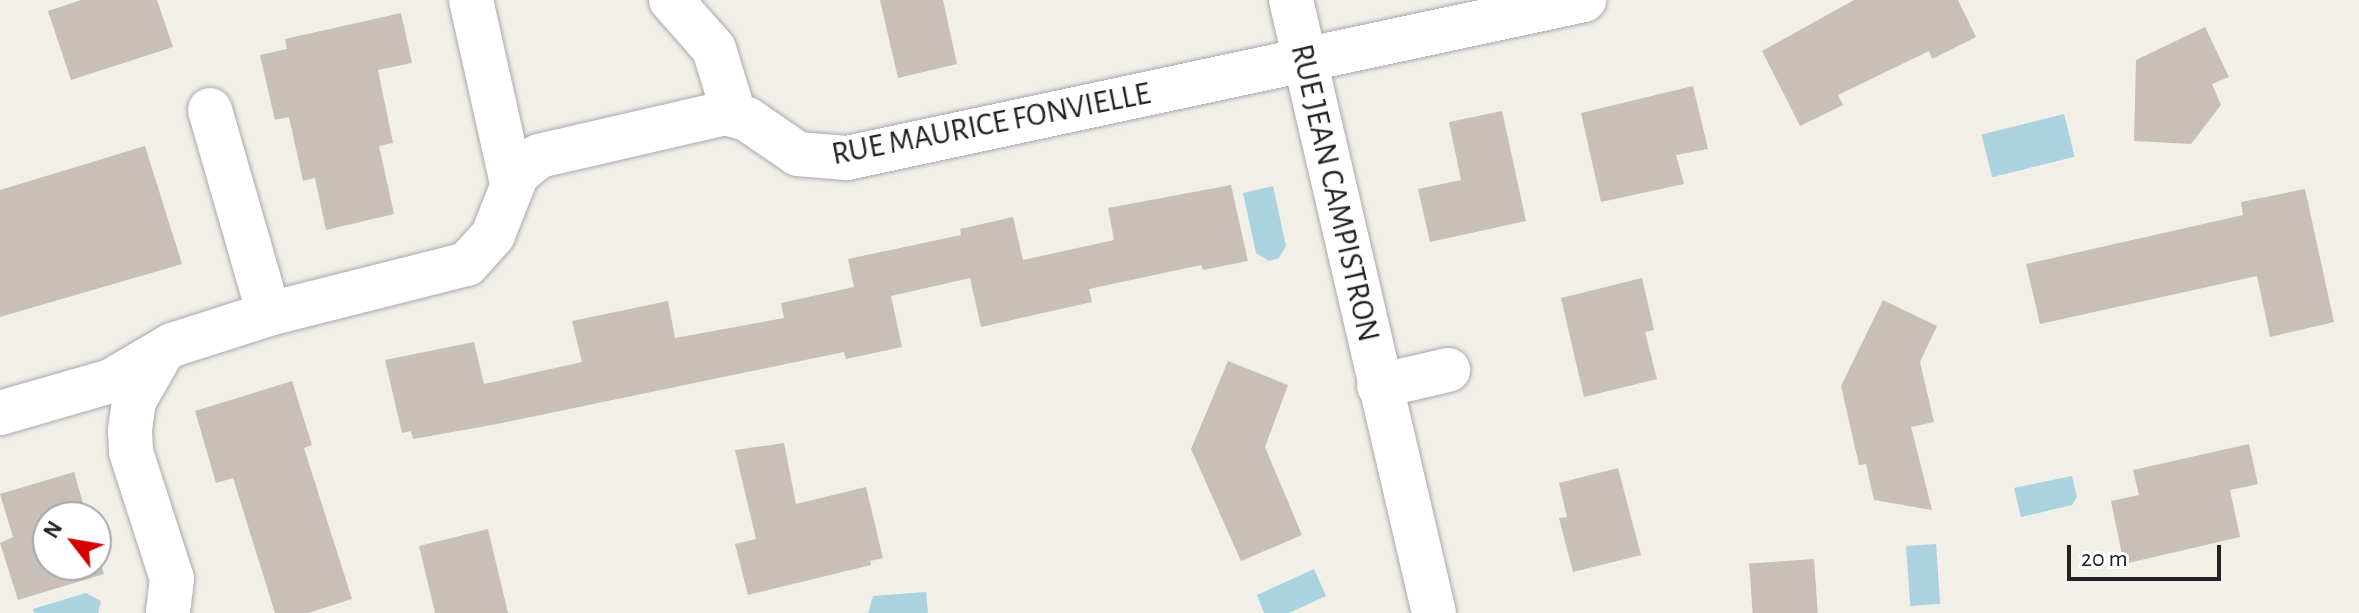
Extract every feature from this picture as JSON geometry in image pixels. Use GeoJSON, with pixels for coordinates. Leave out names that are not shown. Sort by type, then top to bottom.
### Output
{"type":"FeatureCollection","features":[{"type":"Feature","properties":{"kind":"street"},"geometry":{"type":"LineString","coordinates":[[471,0],[512,183]]}},
{"type":"Feature","properties":{"kind":"street"},"geometry":{"type":"LineString","coordinates":[[0,413],[111,381],[162,352],[269,314],[467,264],[493,235],[512,183],[523,167],[539,156],[734,114],[714,49],[671,0]]}},
{"type":"Feature","properties":{"kind":"street","name":"RUE JEAN CAMPISTRON"},"geometry":{"type":"LineString","coordinates":[[1291,0],[1434,613]]}},
{"type":"Feature","properties":{"kind":"street","name":"RUE MAURICE FONVIELLE"},"geometry":{"type":"LineString","coordinates":[[734,114],[798,154],[847,158],[1304,56],[1584,0]]}},
{"type":"Feature","properties":{"kind":"street"},"geometry":{"type":"LineString","coordinates":[[210,110],[269,314]]}},
{"type":"Feature","properties":{"kind":"street"},"geometry":{"type":"LineString","coordinates":[[162,352],[138,392],[130,431],[131,452],[172,579],[168,613]]}},
{"type":"Feature","properties":{"kind":"street","name":"RUE JEAN CAMPISTRON"},"geometry":{"type":"LineString","coordinates":[[1379,386],[1448,370]]}},
{"type":"Feature","properties":{"kind":"water"},"geometry":{"type":"Polygon","coordinates":[[[2064,114],[2075,157],[1992,177],[1982,135],[2064,114]]]}},
{"type":"Feature","properties":{"kind":"water"},"geometry":{"type":"Polygon","coordinates":[[[1273,186],[1286,246],[1279,258],[1269,261],[1256,253],[1243,193],[1273,186]]]}},
{"type":"Feature","properties":{"kind":"water"},"geometry":{"type":"Polygon","coordinates":[[[2072,476],[2077,497],[2072,505],[2021,517],[2014,488],[2072,476]]]}},
{"type":"Feature","properties":{"kind":"water"},"geometry":{"type":"Polygon","coordinates":[[[1936,544],[1940,604],[1910,606],[1906,546],[1936,544]]]}},
{"type":"Feature","properties":{"kind":"water"},"geometry":{"type":"Polygon","coordinates":[[[1314,569],[1326,596],[1289,613],[1264,613],[1257,595],[1314,569]]]}},
{"type":"Feature","properties":{"kind":"water"},"geometry":{"type":"Polygon","coordinates":[[[926,592],[928,613],[868,613],[873,596],[926,592]]]}},
{"type":"Feature","properties":{"kind":"water"},"geometry":{"type":"Polygon","coordinates":[[[86,593],[101,601],[98,613],[34,613],[33,609],[86,593]]]}},
{"type":"Feature","properties":{"kind":"building"},"geometry":{"type":"Polygon","coordinates":[[[81,0],[157,0],[173,47],[71,80],[48,11],[81,0]]]}},
{"type":"Feature","properties":{"kind":"building"},"geometry":{"type":"Polygon","coordinates":[[[880,0],[943,0],[957,64],[898,78],[880,0]]]}},
{"type":"Feature","properties":{"kind":"building"},"geometry":{"type":"Polygon","coordinates":[[[1854,0],[1958,0],[1976,37],[1932,59],[1929,51],[1838,95],[1843,105],[1800,126],[1762,51],[1854,0]]]}},
{"type":"Feature","properties":{"kind":"building"},"geometry":{"type":"Polygon","coordinates":[[[401,13],[412,63],[378,70],[393,143],[379,146],[394,214],[326,230],[315,178],[303,181],[289,117],[275,120],[260,55],[287,49],[285,39],[401,13]]]}},
{"type":"Feature","properties":{"kind":"building"},"geometry":{"type":"Polygon","coordinates":[[[2205,27],[2229,77],[2212,84],[2221,105],[2191,144],[2134,141],[2136,60],[2205,27]]]}},
{"type":"Feature","properties":{"kind":"building"},"geometry":{"type":"Polygon","coordinates":[[[1693,86],[1708,149],[1676,155],[1684,184],[1601,202],[1581,113],[1693,86]]]}},
{"type":"Feature","properties":{"kind":"building"},"geometry":{"type":"Polygon","coordinates":[[[1502,111],[1526,221],[1430,242],[1418,189],[1461,180],[1449,122],[1502,111]]]}},
{"type":"Feature","properties":{"kind":"building"},"geometry":{"type":"Polygon","coordinates":[[[145,146],[182,264],[0,317],[0,190],[145,146]]]}},
{"type":"Feature","properties":{"kind":"building"},"geometry":{"type":"Polygon","coordinates":[[[1231,185],[1248,261],[1203,270],[1201,265],[1089,289],[1092,302],[981,327],[970,278],[891,296],[902,347],[846,359],[844,352],[413,439],[411,431],[402,433],[385,360],[474,342],[484,384],[582,362],[572,321],[668,301],[675,338],[784,318],[781,303],[854,287],[848,259],[961,235],[960,229],[1013,217],[1023,260],[1114,240],[1108,208],[1231,185]]]}},
{"type":"Feature","properties":{"kind":"building"},"geometry":{"type":"Polygon","coordinates":[[[2305,189],[2334,322],[2270,337],[2257,276],[2040,324],[2026,264],[2243,215],[2241,202],[2305,189]]]}},
{"type":"Feature","properties":{"kind":"building"},"geometry":{"type":"Polygon","coordinates":[[[1642,278],[1654,330],[1645,332],[1657,379],[1584,397],[1561,298],[1642,278]]]}},
{"type":"Feature","properties":{"kind":"building"},"geometry":{"type":"Polygon","coordinates":[[[1883,300],[1937,326],[1920,362],[1934,422],[1911,427],[1932,510],[1874,500],[1866,464],[1859,465],[1841,386],[1883,300]]]}},
{"type":"Feature","properties":{"kind":"building"},"geometry":{"type":"Polygon","coordinates":[[[1228,361],[1288,385],[1265,447],[1302,535],[1241,561],[1191,449],[1228,361]]]}},
{"type":"Feature","properties":{"kind":"building"},"geometry":{"type":"Polygon","coordinates":[[[292,381],[312,445],[304,448],[352,599],[308,613],[275,613],[233,478],[216,483],[195,411],[292,381]]]}},
{"type":"Feature","properties":{"kind":"building"},"geometry":{"type":"Polygon","coordinates":[[[784,443],[796,504],[866,487],[883,558],[870,561],[871,565],[748,595],[735,544],[756,539],[735,450],[784,443]]]}},
{"type":"Feature","properties":{"kind":"building"},"geometry":{"type":"Polygon","coordinates":[[[2249,444],[2258,484],[2230,490],[2240,537],[2124,564],[2111,501],[2139,495],[2133,470],[2249,444]]]}},
{"type":"Feature","properties":{"kind":"building"},"geometry":{"type":"Polygon","coordinates":[[[1618,468],[1641,555],[1573,572],[1559,518],[1567,517],[1559,483],[1618,468]]]}},
{"type":"Feature","properties":{"kind":"building"},"geometry":{"type":"Polygon","coordinates":[[[74,472],[82,501],[32,501],[32,581],[81,581],[18,600],[0,543],[13,537],[0,494],[74,472]]]}},
{"type":"Feature","properties":{"kind":"building"},"geometry":{"type":"Polygon","coordinates":[[[488,529],[508,613],[435,613],[419,546],[488,529]]]}},
{"type":"Feature","properties":{"kind":"building"},"geometry":{"type":"Polygon","coordinates":[[[1814,559],[1818,613],[1753,613],[1749,564],[1814,559]]]}}]}
